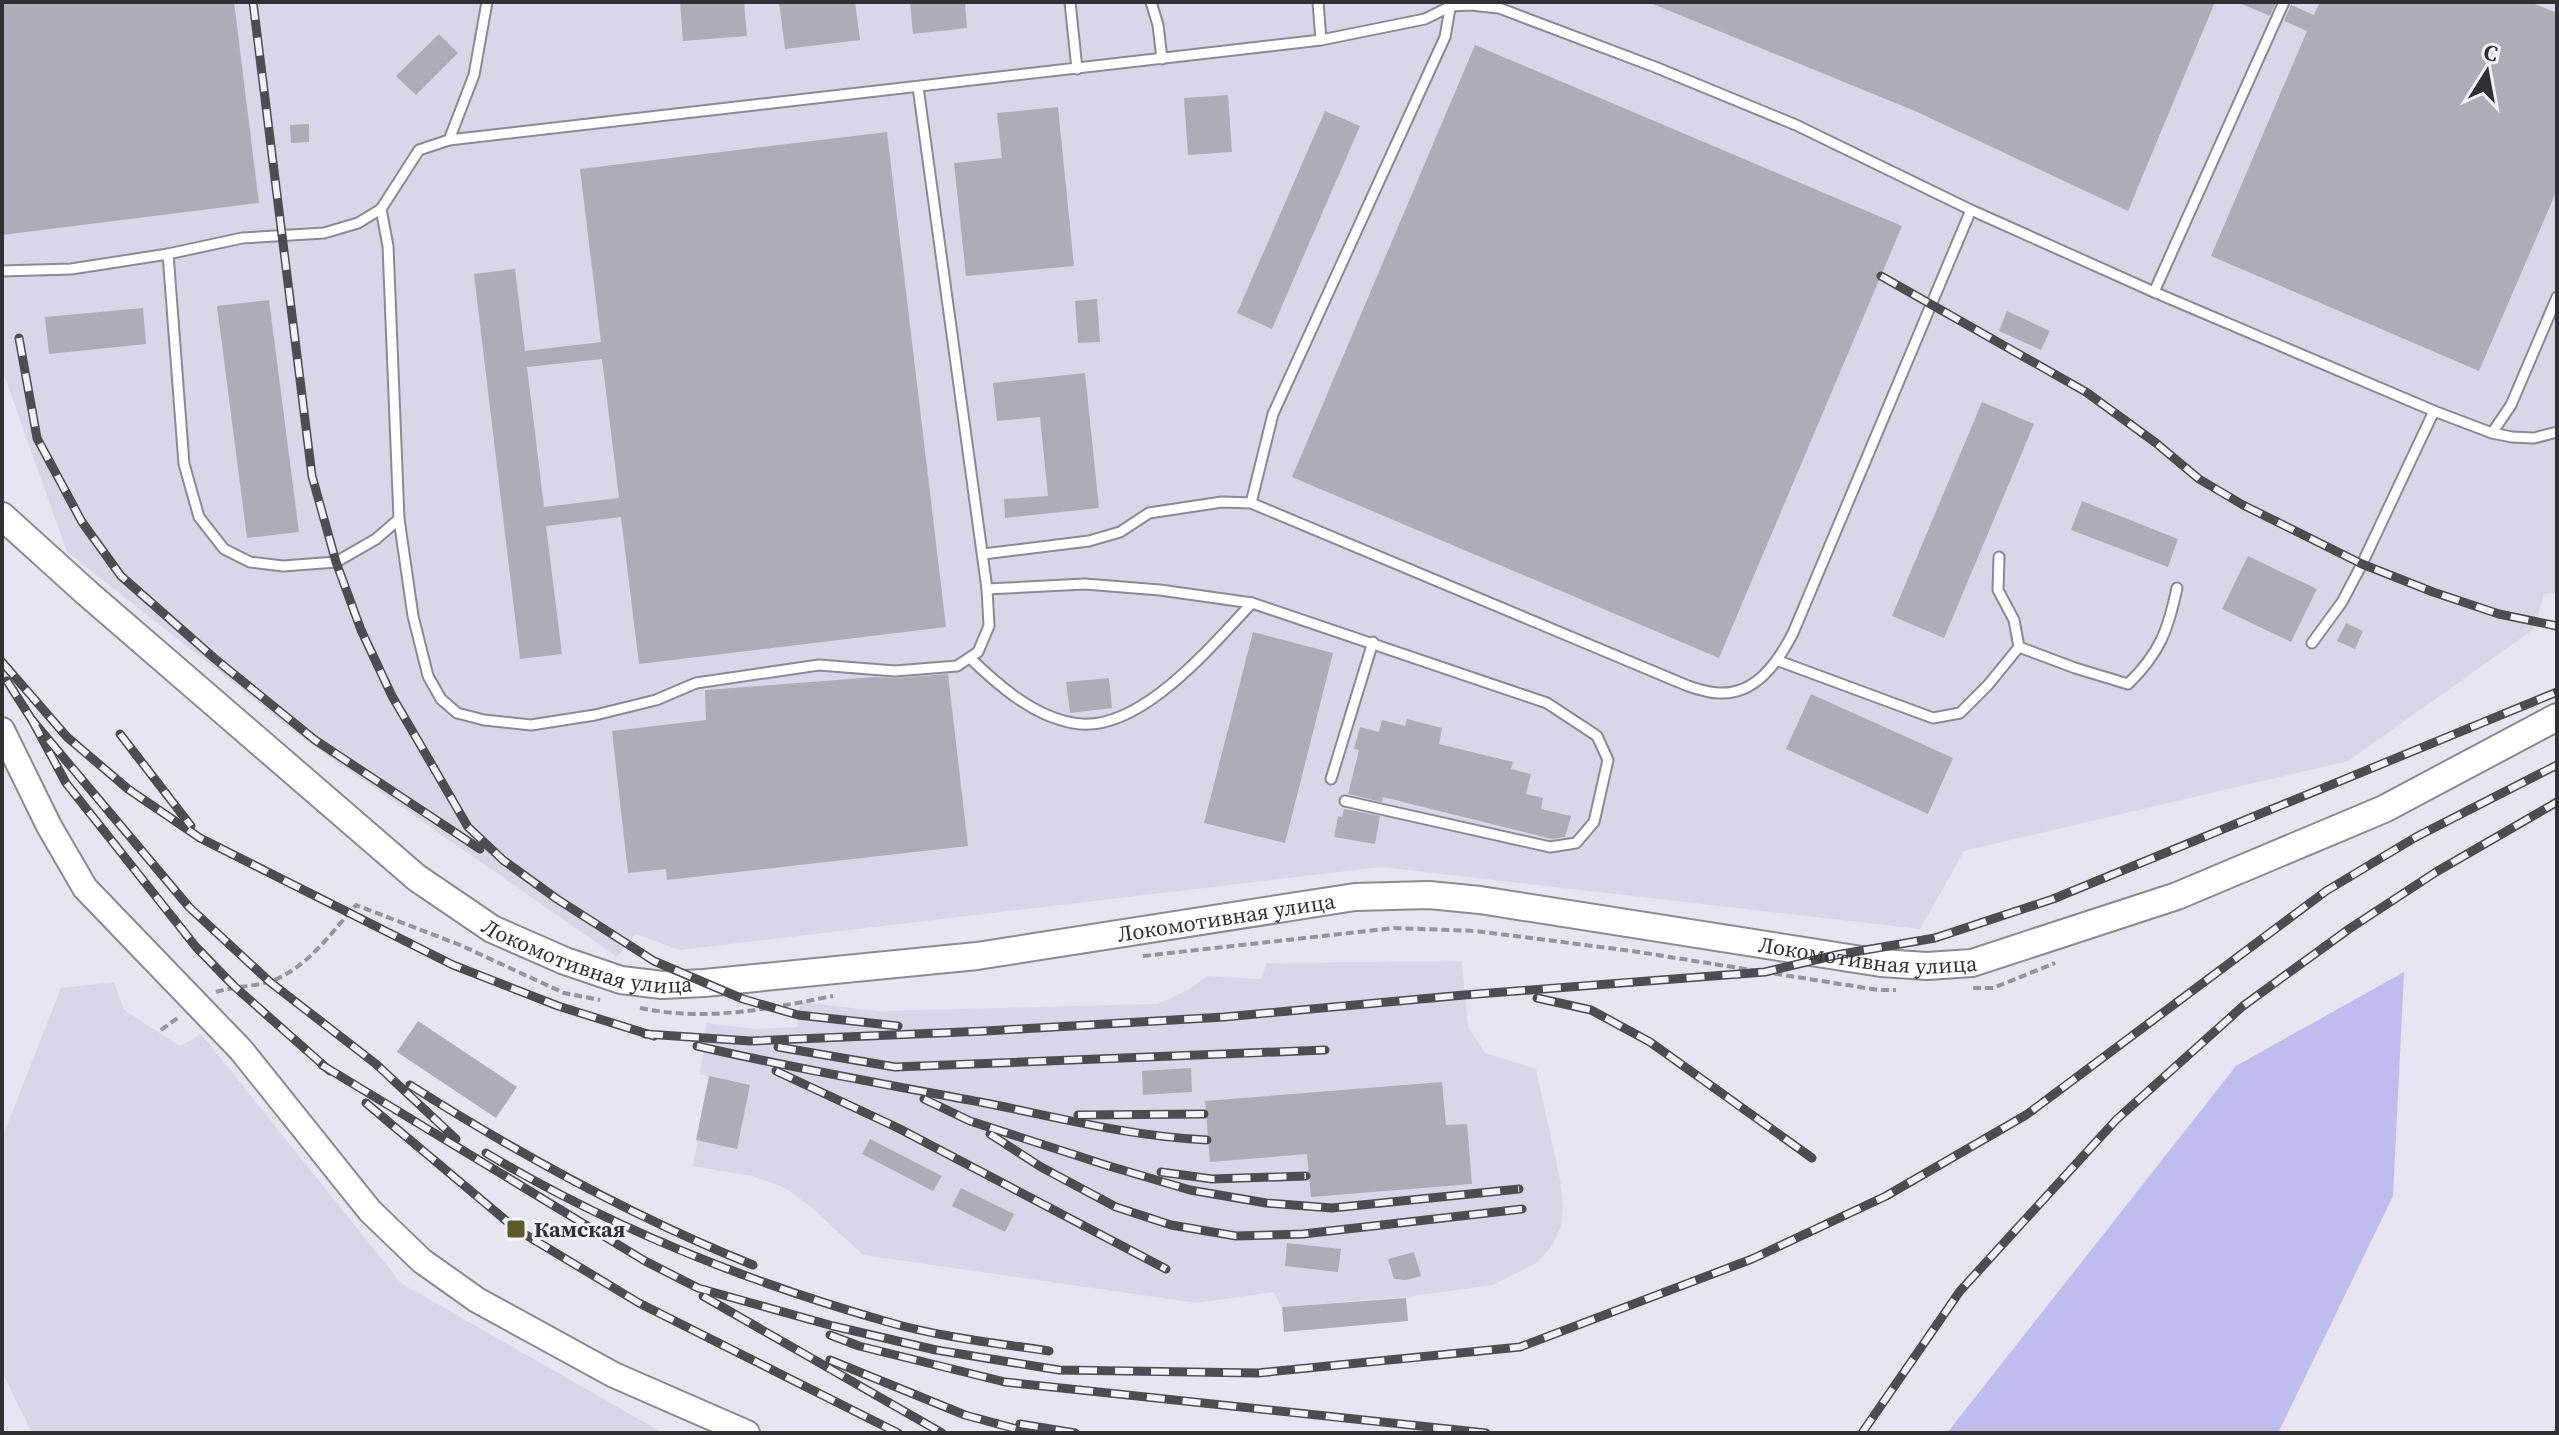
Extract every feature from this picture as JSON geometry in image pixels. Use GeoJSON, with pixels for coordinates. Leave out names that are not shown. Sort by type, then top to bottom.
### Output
{"type":"FeatureCollection","features":[{"type":"Feature","properties":{"kind":"main road","name":"Локомотивная улица"},"geometry":{"type":"LineString","coordinates":[[2,516],[417,878],[492,929],[565,961],[621,980],[662,985],[808,974],[977,956],[1355,897],[1429,895],[1480,900],[1881,963],[1927,966],[1972,963],[2177,896],[2219,879],[2384,809],[2557,717]]}},
{"type":"Feature","properties":{"kind":"street"},"geometry":{"type":"LineString","coordinates":[[2,730],[49,826],[85,888],[198,1002],[241,1050],[370,1211],[422,1261],[477,1300],[614,1375],[747,1433]]}},
{"type":"Feature","properties":{"kind":"lane"},"geometry":{"type":"LineString","coordinates":[[449,140],[474,75],[487,2]]}},
{"type":"Feature","properties":{"kind":"lane"},"geometry":{"type":"LineString","coordinates":[[1070,2],[1077,69]]}},
{"type":"Feature","properties":{"kind":"lane"},"geometry":{"type":"LineString","coordinates":[[1151,2],[1158,25],[1162,59]]}},
{"type":"Feature","properties":{"kind":"lane"},"geometry":{"type":"LineString","coordinates":[[1318,2],[1321,40]]}},
{"type":"Feature","properties":{"kind":"lane"},"geometry":{"type":"LineString","coordinates":[[2154,292],[2284,2]]}},
{"type":"Feature","properties":{"kind":"lane"},"geometry":{"type":"LineString","coordinates":[[1251,503],[1273,414],[1445,37],[1451,4]]}},
{"type":"Feature","properties":{"kind":"lane"},"geometry":{"type":"LineString","coordinates":[[2,271],[71,269],[168,254],[242,238],[324,233],[358,223],[381,209],[419,150],[449,140],[1321,40],[1425,19],[1451,4],[1471,5],[1499,8],[1796,125],[1971,210],[2434,411],[2492,433],[2534,438],[2557,432]]}},
{"type":"Feature","properties":{"kind":"lane"},"geometry":{"type":"LineString","coordinates":[[381,209],[388,246],[399,519],[413,616],[428,676],[441,699],[457,713],[484,720],[531,725],[595,715],[656,700],[696,683],[819,665],[895,671],[957,666],[978,652],[989,626],[987,589],[918,87]]}},
{"type":"Feature","properties":{"kind":"lane"},"geometry":{"type":"LineString","coordinates":[[983,554],[1089,541],[1120,532],[1149,513],[1222,502],[1251,503],[1688,686],[1719,693],[1742,689],[1759,680],[1779,661],[1793,633],[1971,210]]}},
{"type":"Feature","properties":{"kind":"lane"},"geometry":{"type":"LineString","coordinates":[[168,254],[184,464],[199,517],[224,549],[250,562],[283,566],[336,562],[376,539],[399,519]]}},
{"type":"Feature","properties":{"kind":"lane"},"geometry":{"type":"LineString","coordinates":[[2492,433],[2511,405],[2557,297]]}},
{"type":"Feature","properties":{"kind":"lane"},"geometry":{"type":"LineString","coordinates":[[2312,643],[2349,590],[2434,411]]}},
{"type":"Feature","properties":{"kind":"lane"},"geometry":{"type":"LineString","coordinates":[[1999,557],[1998,590],[2014,620],[2019,647]]}},
{"type":"Feature","properties":{"kind":"lane"},"geometry":{"type":"LineString","coordinates":[[987,589],[1085,584],[1160,590],[1252,603],[1547,703],[1597,736],[1608,760],[1594,822],[1576,843],[1550,847],[1345,801]]}},
{"type":"Feature","properties":{"kind":"lane"},"geometry":{"type":"LineString","coordinates":[[2019,647],[2128,684],[2149,664],[2168,630],[2177,588]]}},
{"type":"Feature","properties":{"kind":"lane"},"geometry":{"type":"LineString","coordinates":[[970,658],[1000,687],[1037,709],[1073,723],[1099,723],[1132,712],[1162,693],[1252,603]]}},
{"type":"Feature","properties":{"kind":"lane"},"geometry":{"type":"LineString","coordinates":[[1331,779],[1373,642]]}},
{"type":"Feature","properties":{"kind":"lane"},"geometry":{"type":"LineString","coordinates":[[1779,661],[1933,718],[1960,713],[2019,647]]}},
{"type":"Feature","properties":{"kind":"path"},"geometry":{"type":"LineString","coordinates":[[161,1030],[209,994],[234,986],[270,982],[302,965],[356,905],[460,945],[564,993],[609,1002]]}},
{"type":"Feature","properties":{"kind":"path"},"geometry":{"type":"LineString","coordinates":[[1134,957],[1394,928],[1462,931],[1632,951],[1878,990],[1907,989]]}},
{"type":"Feature","properties":{"kind":"path"},"geometry":{"type":"LineString","coordinates":[[1964,988],[1993,988],[2066,958]]}},
{"type":"Feature","properties":{"kind":"path"},"geometry":{"type":"LineString","coordinates":[[639,1008],[669,1014],[714,1016],[842,994]]}},
{"type":"Feature","properties":{"kind":"shaded area"},"geometry":{"type":"Polygon","coordinates":[[[2,2],[2557,2],[2557,593],[2544,594],[2534,629],[2348,761],[1964,851],[1920,929],[1381,867],[680,950],[636,934],[617,957],[307,741],[67,552],[2,369],[2,2]]]}},
{"type":"Feature","properties":{"kind":"shaded area"},"geometry":{"type":"Polygon","coordinates":[[[1462,961],[1468,1027],[1485,1053],[1536,1069],[1563,1206],[1561,1227],[1553,1244],[1538,1262],[1493,1285],[1406,1297],[1281,1307],[1274,1292],[1197,1303],[863,1255],[810,1206],[784,1187],[752,1176],[693,1166],[709,1077],[700,1074],[707,1023],[755,1029],[797,1027],[800,1002],[878,1011],[1157,1004],[1187,991],[1207,976],[1261,979],[1267,963],[1462,961]]]}},
{"type":"Feature","properties":{"kind":"shaded area"},"geometry":{"type":"Polygon","coordinates":[[[2404,972],[2393,1196],[2278,1433],[1947,1433],[2236,1066],[2404,972]]]}},
{"type":"Feature","properties":{"kind":"shaded area"},"geometry":{"type":"Polygon","coordinates":[[[114,982],[124,1010],[180,1046],[201,1034],[401,1283],[663,1433],[32,1433],[2,1372],[2,1138],[61,988],[114,982]]]}},
{"type":"Feature","properties":{"kind":"building"},"geometry":{"type":"Polygon","coordinates":[[[2,2],[234,2],[259,203],[2,235],[2,2]]]}},
{"type":"Feature","properties":{"kind":"building"},"geometry":{"type":"Polygon","coordinates":[[[680,2],[744,2],[747,36],[683,41],[680,2]]]}},
{"type":"Feature","properties":{"kind":"building"},"geometry":{"type":"Polygon","coordinates":[[[779,2],[855,2],[860,40],[785,49],[779,2]]]}},
{"type":"Feature","properties":{"kind":"building"},"geometry":{"type":"Polygon","coordinates":[[[910,2],[965,2],[967,28],[913,34],[910,2]]]}},
{"type":"Feature","properties":{"kind":"building"},"geometry":{"type":"Polygon","coordinates":[[[1648,2],[2215,2],[2128,211],[1915,111],[1648,2]]]}},
{"type":"Feature","properties":{"kind":"building"},"geometry":{"type":"Polygon","coordinates":[[[2237,2],[2276,2],[2270,16],[2237,2]]]}},
{"type":"Feature","properties":{"kind":"building"},"geometry":{"type":"Polygon","coordinates":[[[2320,2],[2530,2],[2557,13],[2557,190],[2479,371],[2211,256],[2307,31],[2284,21],[2291,5],[2314,15],[2320,2]]]}},
{"type":"Feature","properties":{"kind":"building"},"geometry":{"type":"Polygon","coordinates":[[[439,34],[458,53],[416,95],[396,76],[439,34]]]}},
{"type":"Feature","properties":{"kind":"building"},"geometry":{"type":"Polygon","coordinates":[[[1475,45],[1902,226],[1719,658],[1292,477],[1475,45]]]}},
{"type":"Feature","properties":{"kind":"building"},"geometry":{"type":"Polygon","coordinates":[[[1228,95],[1232,152],[1188,155],[1184,98],[1228,95]]]}},
{"type":"Feature","properties":{"kind":"building"},"geometry":{"type":"Polygon","coordinates":[[[1058,107],[1074,266],[966,276],[954,163],[1002,158],[997,113],[1058,107]]]}},
{"type":"Feature","properties":{"kind":"building"},"geometry":{"type":"Polygon","coordinates":[[[1325,111],[1360,126],[1272,329],[1237,313],[1325,111]]]}},
{"type":"Feature","properties":{"kind":"building"},"geometry":{"type":"Polygon","coordinates":[[[309,124],[309,142],[291,143],[290,125],[309,124]]]}},
{"type":"Feature","properties":{"kind":"building"},"geometry":{"type":"Polygon","coordinates":[[[887,132],[946,627],[639,664],[621,517],[546,526],[562,654],[520,659],[474,274],[515,269],[525,351],[601,342],[580,169],[887,132]],[[602,359],[527,367],[544,507],[619,498],[602,359]]]}},
{"type":"Feature","properties":{"kind":"building"},"geometry":{"type":"Polygon","coordinates":[[[1097,299],[1100,342],[1078,343],[1075,301],[1097,299]]]}},
{"type":"Feature","properties":{"kind":"building"},"geometry":{"type":"Polygon","coordinates":[[[269,300],[299,532],[247,538],[217,306],[269,300]]]}},
{"type":"Feature","properties":{"kind":"building"},"geometry":{"type":"Polygon","coordinates":[[[143,308],[146,344],[49,354],[45,317],[143,308]]]}},
{"type":"Feature","properties":{"kind":"building"},"geometry":{"type":"Polygon","coordinates":[[[2007,311],[2050,331],[2041,350],[1999,331],[2007,311]]]}},
{"type":"Feature","properties":{"kind":"building"},"geometry":{"type":"Polygon","coordinates":[[[1085,373],[1099,508],[1005,518],[1004,499],[1048,496],[1040,417],[997,421],[993,383],[1085,373]]]}},
{"type":"Feature","properties":{"kind":"building"},"geometry":{"type":"Polygon","coordinates":[[[1982,402],[2034,424],[1944,638],[1892,616],[1982,402]]]}},
{"type":"Feature","properties":{"kind":"building"},"geometry":{"type":"Polygon","coordinates":[[[2082,501],[2178,539],[2168,567],[2071,530],[2082,501]]]}},
{"type":"Feature","properties":{"kind":"building"},"geometry":{"type":"Polygon","coordinates":[[[2248,556],[2317,589],[2291,642],[2222,609],[2248,556]]]}},
{"type":"Feature","properties":{"kind":"building"},"geometry":{"type":"Polygon","coordinates":[[[2346,623],[2363,631],[2355,649],[2337,641],[2346,623]]]}},
{"type":"Feature","properties":{"kind":"building"},"geometry":{"type":"Polygon","coordinates":[[[1253,632],[1333,653],[1285,843],[1204,823],[1253,632]]]}},
{"type":"Feature","properties":{"kind":"building"},"geometry":{"type":"Polygon","coordinates":[[[948,674],[968,846],[667,880],[666,869],[628,873],[612,731],[706,720],[705,690],[948,674]]]}},
{"type":"Feature","properties":{"kind":"building"},"geometry":{"type":"Polygon","coordinates":[[[1109,678],[1112,708],[1070,713],[1066,682],[1109,678]]]}},
{"type":"Feature","properties":{"kind":"building"},"geometry":{"type":"Polygon","coordinates":[[[1811,694],[1953,758],[1928,814],[1786,749],[1811,694]]]}},
{"type":"Feature","properties":{"kind":"building"},"geometry":{"type":"Polygon","coordinates":[[[1407,719],[1442,728],[1439,744],[1513,762],[1511,769],[1531,774],[1526,794],[1543,798],[1541,809],[1571,816],[1565,837],[1552,839],[1383,797],[1382,802],[1348,794],[1359,750],[1354,749],[1360,727],[1379,732],[1382,720],[1405,726],[1407,719]]]}},
{"type":"Feature","properties":{"kind":"building"},"geometry":{"type":"Polygon","coordinates":[[[1344,809],[1380,816],[1375,844],[1334,837],[1338,816],[1342,817],[1344,809]]]}},
{"type":"Feature","properties":{"kind":"building"},"geometry":{"type":"Polygon","coordinates":[[[418,1021],[517,1087],[496,1118],[397,1052],[418,1021]]]}},
{"type":"Feature","properties":{"kind":"building"},"geometry":{"type":"Polygon","coordinates":[[[1191,1068],[1192,1092],[1143,1095],[1142,1071],[1191,1068]]]}},
{"type":"Feature","properties":{"kind":"building"},"geometry":{"type":"Polygon","coordinates":[[[709,1076],[750,1085],[737,1149],[696,1140],[709,1076]]]}},
{"type":"Feature","properties":{"kind":"building"},"geometry":{"type":"Polygon","coordinates":[[[1442,1082],[1446,1125],[1467,1124],[1472,1184],[1311,1197],[1307,1154],[1210,1162],[1205,1101],[1442,1082]]]}},
{"type":"Feature","properties":{"kind":"building"},"geometry":{"type":"Polygon","coordinates":[[[870,1139],[942,1176],[933,1191],[862,1154],[870,1139]]]}},
{"type":"Feature","properties":{"kind":"building"},"geometry":{"type":"Polygon","coordinates":[[[961,1188],[1014,1214],[1005,1232],[952,1206],[961,1188]]]}},
{"type":"Feature","properties":{"kind":"building"},"geometry":{"type":"Polygon","coordinates":[[[1287,1243],[1341,1249],[1338,1272],[1285,1266],[1287,1243]]]}},
{"type":"Feature","properties":{"kind":"building"},"geometry":{"type":"Polygon","coordinates":[[[1414,1252],[1421,1276],[1394,1279],[1388,1259],[1414,1252]]]}},
{"type":"Feature","properties":{"kind":"building"},"geometry":{"type":"Polygon","coordinates":[[[1406,1298],[1408,1321],[1284,1332],[1282,1307],[1406,1298]]]}},
{"type":"Feature","properties":{"kind":"railway"},"geometry":{"type":"LineString","coordinates":[[253,2],[312,476],[336,562],[361,630],[392,696],[468,827],[503,860],[557,899],[654,961],[743,999],[798,1015],[898,1026]]}},
{"type":"Feature","properties":{"kind":"railway"},"geometry":{"type":"LineString","coordinates":[[1881,276],[2086,392],[2199,479],[2243,505],[2362,564],[2433,592],[2499,614],[2557,626]]}},
{"type":"Feature","properties":{"kind":"railway"},"geometry":{"type":"LineString","coordinates":[[19,338],[37,438],[82,522],[121,576],[214,658],[315,740],[480,849]]}},
{"type":"Feature","properties":{"kind":"railway"},"geometry":{"type":"LineString","coordinates":[[2,662],[67,737],[128,789],[200,838],[453,965],[558,1006],[654,1036]]}},
{"type":"Feature","properties":{"kind":"railway"},"geometry":{"type":"LineString","coordinates":[[7,681],[32,720],[189,907],[270,982],[376,1064],[456,1139]]}},
{"type":"Feature","properties":{"kind":"railway"},"geometry":{"type":"LineString","coordinates":[[645,1034],[750,1041],[986,1031],[1224,1017],[1765,972],[1836,955],[1935,938],[2053,899],[2557,692]]}},
{"type":"Feature","properties":{"kind":"railway"},"geometry":{"type":"LineString","coordinates":[[32,720],[66,783],[196,947],[234,986],[330,1071]]}},
{"type":"Feature","properties":{"kind":"railway"},"geometry":{"type":"LineString","coordinates":[[120,734],[191,826]]}},
{"type":"Feature","properties":{"kind":"railway"},"geometry":{"type":"LineString","coordinates":[[322,1065],[645,1261],[698,1288],[833,1326],[936,1350],[1059,1370],[1258,1373],[1520,1347],[1752,1259],[1886,1196],[2026,1115],[2326,891],[2416,837],[2557,765]]}},
{"type":"Feature","properties":{"kind":"railway"},"geometry":{"type":"LineString","coordinates":[[1862,1433],[1960,1291],[2116,1120],[2243,1006],[2349,929],[2436,872],[2557,802]]}},
{"type":"Feature","properties":{"kind":"railway"},"geometry":{"type":"LineString","coordinates":[[1537,998],[1591,1010],[1650,1042],[1812,1158]]}},
{"type":"Feature","properties":{"kind":"railway"},"geometry":{"type":"LineString","coordinates":[[697,1046],[1095,1126],[1207,1140]]}},
{"type":"Feature","properties":{"kind":"railway"},"geometry":{"type":"LineString","coordinates":[[778,1047],[895,1067],[1325,1050]]}},
{"type":"Feature","properties":{"kind":"railway"},"geometry":{"type":"LineString","coordinates":[[776,1071],[898,1128],[1166,1269]]}},
{"type":"Feature","properties":{"kind":"railway"},"geometry":{"type":"LineString","coordinates":[[410,1085],[577,1183],[753,1265]]}},
{"type":"Feature","properties":{"kind":"railway"},"geometry":{"type":"LineString","coordinates":[[924,1099],[970,1121],[1109,1166],[1190,1190],[1266,1203],[1332,1208],[1519,1189]]}},
{"type":"Feature","properties":{"kind":"railway"},"geometry":{"type":"LineString","coordinates":[[366,1103],[516,1229],[639,1303],[898,1433]]}},
{"type":"Feature","properties":{"kind":"railway"},"geometry":{"type":"LineString","coordinates":[[1078,1115],[1204,1114]]}},
{"type":"Feature","properties":{"kind":"railway"},"geometry":{"type":"LineString","coordinates":[[990,1134],[1041,1167],[1116,1207],[1171,1225],[1236,1236],[1303,1234],[1522,1209]]}},
{"type":"Feature","properties":{"kind":"railway"},"geometry":{"type":"LineString","coordinates":[[486,1153],[631,1229],[732,1271],[907,1327],[1049,1351]]}},
{"type":"Feature","properties":{"kind":"railway"},"geometry":{"type":"LineString","coordinates":[[1161,1172],[1212,1179],[1306,1176]]}},
{"type":"Feature","properties":{"kind":"railway"},"geometry":{"type":"LineString","coordinates":[[703,1296],[942,1433]]}},
{"type":"Feature","properties":{"kind":"railway"},"geometry":{"type":"LineString","coordinates":[[830,1335],[859,1346],[1005,1382],[1486,1433]]}},
{"type":"Feature","properties":{"kind":"railway"},"geometry":{"type":"LineString","coordinates":[[830,1360],[965,1415],[1031,1433]]}},
{"type":"Feature","properties":{"kind":"railway"},"geometry":{"type":"LineString","coordinates":[[1020,1424],[1075,1433]]}},
{"type":"Feature","properties":{"kind":"place","name":"Камская"},"geometry":{"type":"Point","coordinates":[516,1229]}}]}
